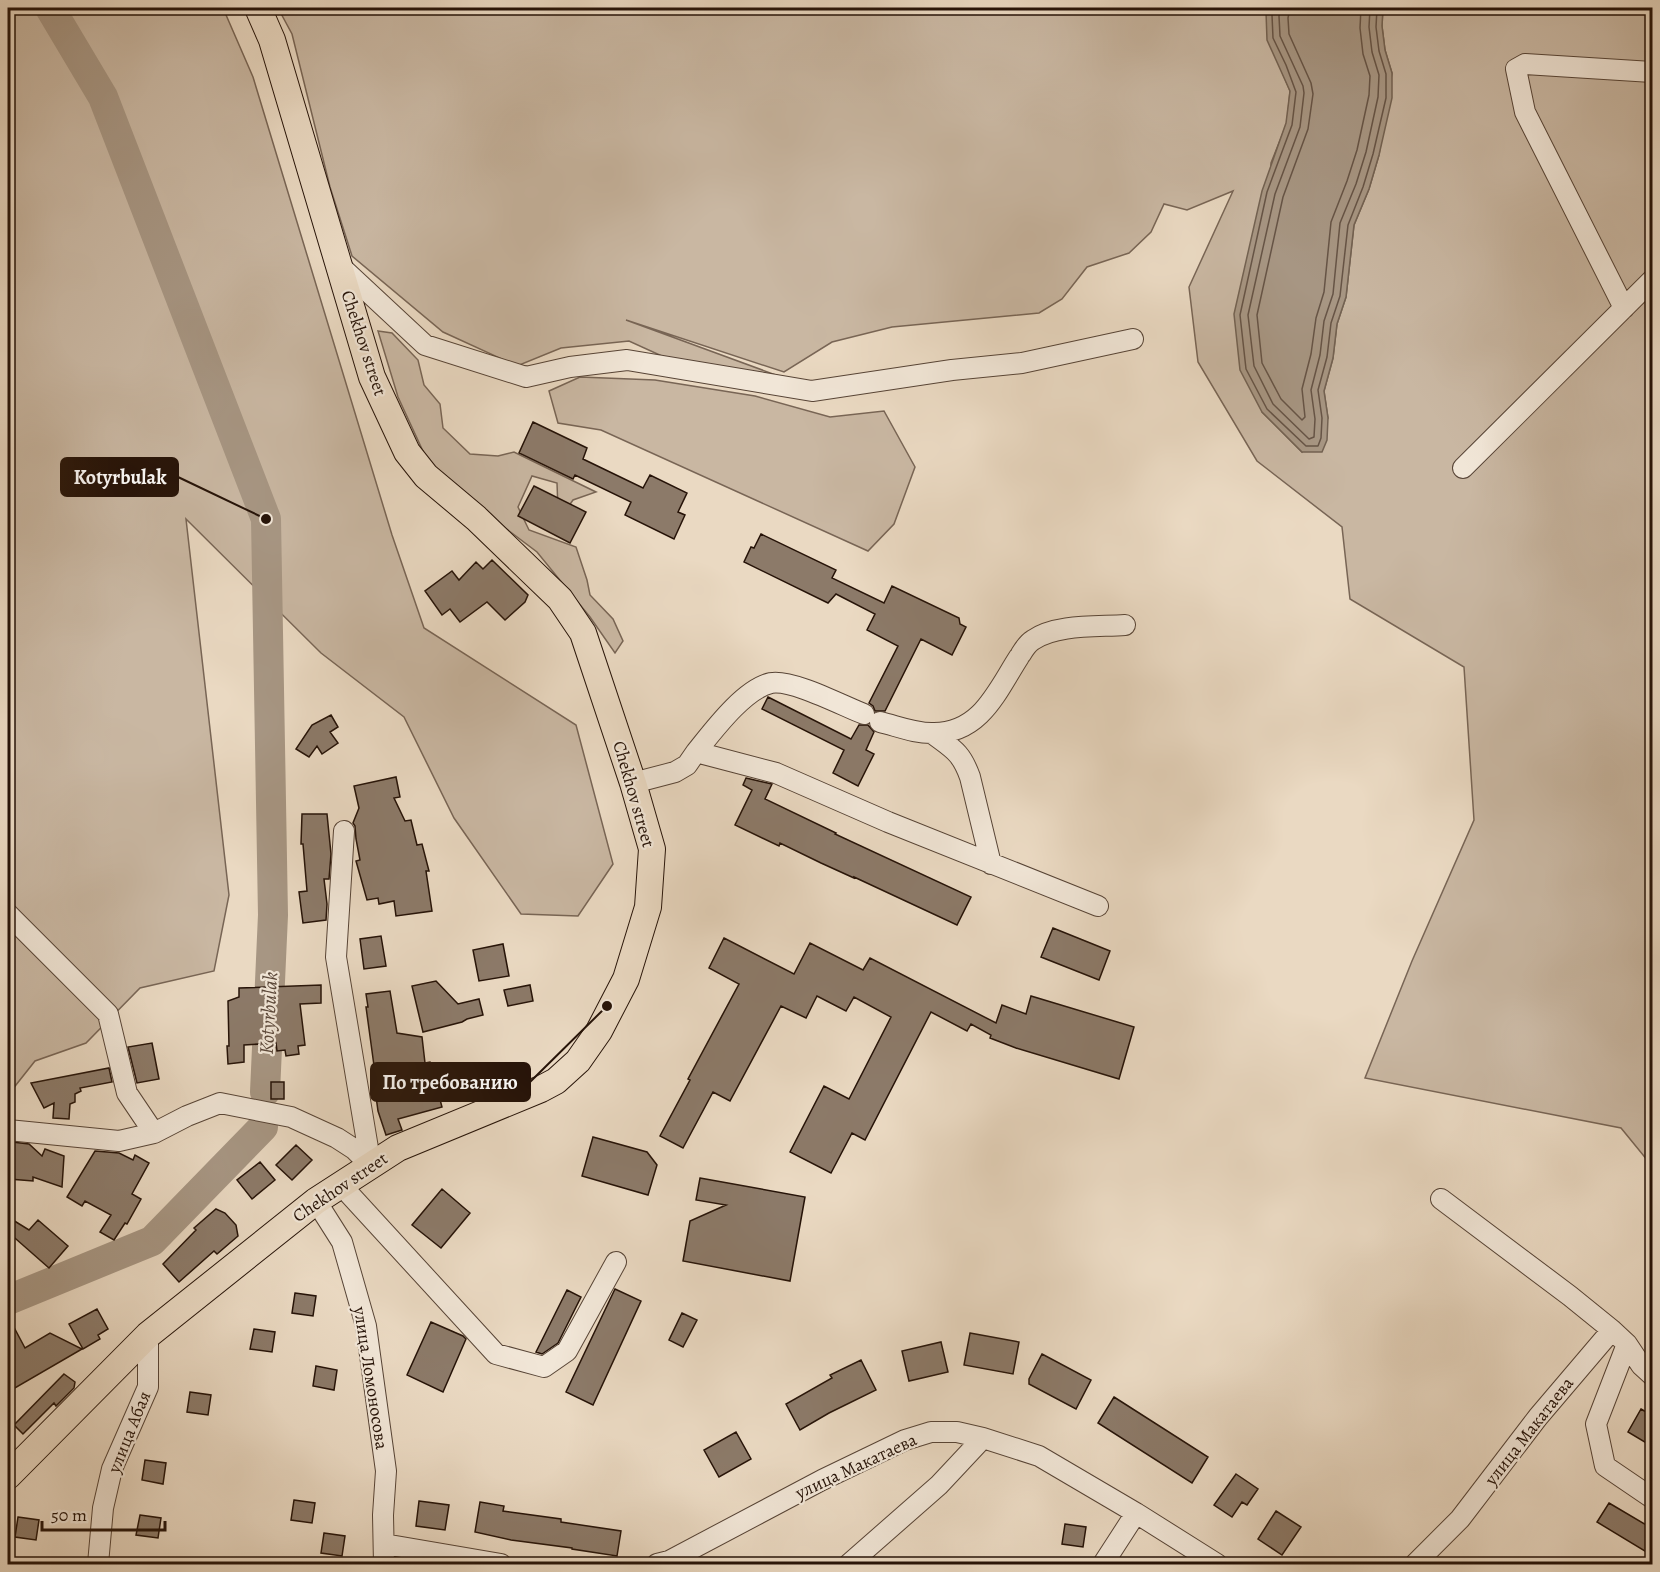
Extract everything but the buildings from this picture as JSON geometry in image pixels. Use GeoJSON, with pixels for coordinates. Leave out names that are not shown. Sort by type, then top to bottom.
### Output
{"type":"FeatureCollection","features":[{"type":"Feature","properties":{"kind":"main road","name":"Chekhov street"},"geometry":{"type":"LineString","coordinates":[[8,1476],[148,1335],[316,1201],[398,1148],[556,1081],[578,1061],[599,1031],[626,979],[648,907],[652,849],[633,783],[583,633],[560,599],[476,518],[426,476],[407,452],[372,377],[272,40],[258,8]]}},
{"type":"Feature","properties":{"kind":"street"},"geometry":{"type":"LineString","coordinates":[[1624,308],[1525,112],[1516,69],[1525,64],[1653,72]]}},
{"type":"Feature","properties":{"kind":"street"},"geometry":{"type":"LineString","coordinates":[[338,264],[425,345],[526,377],[570,367],[627,360],[812,391],[952,370],[1022,363],[1132,339]]}},
{"type":"Feature","properties":{"kind":"street"},"geometry":{"type":"LineString","coordinates":[[1463,468],[1653,280]]}},
{"type":"Feature","properties":{"kind":"street"},"geometry":{"type":"LineString","coordinates":[[633,783],[675,772],[687,765],[719,723],[740,702],[771,683],[796,686],[872,718],[933,734],[954,731],[975,720],[989,705],[1030,641],[1060,630],[1125,625]]}},
{"type":"Feature","properties":{"kind":"street"},"geometry":{"type":"LineString","coordinates":[[933,734],[961,756],[966,766],[991,864]]}},
{"type":"Feature","properties":{"kind":"street"},"geometry":{"type":"LineString","coordinates":[[696,752],[776,773],[898,826],[1098,906]]}},
{"type":"Feature","properties":{"kind":"street"},"geometry":{"type":"LineString","coordinates":[[344,831],[336,957],[371,1166]]}},
{"type":"Feature","properties":{"kind":"street"},"geometry":{"type":"LineString","coordinates":[[8,914],[108,1014],[127,1093],[154,1133]]}},
{"type":"Feature","properties":{"kind":"street"},"geometry":{"type":"LineString","coordinates":[[8,1130],[119,1141],[154,1133],[187,1116],[220,1103],[291,1117],[337,1138],[354,1149],[371,1166]]}},
{"type":"Feature","properties":{"kind":"street"},"geometry":{"type":"LineString","coordinates":[[341,1185],[496,1354],[544,1367],[567,1351],[616,1263]]}},
{"type":"Feature","properties":{"kind":"street"},"geometry":{"type":"LineString","coordinates":[[1441,1199],[1612,1330],[1627,1344],[1647,1370]]}},
{"type":"Feature","properties":{"kind":"street","name":"улица Ломоносова"},"geometry":{"type":"LineString","coordinates":[[316,1201],[342,1242],[366,1326],[386,1471],[383,1515],[384,1564]]}},
{"type":"Feature","properties":{"kind":"street","name":"улица Макатаева"},"geometry":{"type":"LineString","coordinates":[[1415,1564],[1460,1519],[1538,1417],[1612,1330]]}},
{"type":"Feature","properties":{"kind":"street","name":"улица Абая"},"geometry":{"type":"LineString","coordinates":[[98,1564],[103,1508],[112,1469],[148,1387],[148,1335]]}},
{"type":"Feature","properties":{"kind":"street"},"geometry":{"type":"LineString","coordinates":[[1627,1344],[1596,1424],[1605,1466],[1653,1498]]}},
{"type":"Feature","properties":{"kind":"street","name":"улица Макатаева"},"geometry":{"type":"LineString","coordinates":[[657,1564],[669,1561],[822,1480],[905,1440],[931,1432],[957,1432],[1039,1456],[1136,1513],[1216,1564]]}},
{"type":"Feature","properties":{"kind":"street"},"geometry":{"type":"LineString","coordinates":[[849,1564],[939,1485],[983,1438]]}},
{"type":"Feature","properties":{"kind":"street"},"geometry":{"type":"LineString","coordinates":[[1103,1564],[1136,1513]]}},
{"type":"Feature","properties":{"kind":"street"},"geometry":{"type":"LineString","coordinates":[[384,1544],[501,1564]]}},
{"type":"Feature","properties":{"kind":"shaded area"},"geometry":{"type":"Polygon","coordinates":[[[8,8],[223,8],[253,77],[392,535],[424,628],[576,725],[613,864],[578,916],[521,914],[454,818],[404,717],[321,653],[186,519],[229,895],[214,971],[140,988],[86,1043],[35,1061],[8,1095],[8,8]]]}},
{"type":"Feature","properties":{"kind":"shaded area"},"geometry":{"type":"Polygon","coordinates":[[[278,8],[1269,8],[1266,12],[1280,67],[1290,91],[1287,123],[1271,163],[1262,412],[1302,452],[1328,418],[1324,391],[1333,358],[1337,324],[1346,297],[1354,225],[1369,189],[1379,155],[1392,73],[1385,50],[1382,26],[1383,8],[1652,8],[1652,1166],[1621,1128],[1365,1078],[1412,961],[1474,820],[1464,667],[1350,599],[1342,527],[1257,461],[1198,362],[1189,287],[1233,191],[1187,210],[1164,204],[1151,232],[1129,253],[1087,267],[1062,299],[1039,313],[892,327],[832,342],[784,372],[626,320],[784,378],[664,357],[629,341],[561,348],[517,366],[443,332],[352,256],[330,187],[292,34],[278,8]]]}},
{"type":"Feature","properties":{"kind":"shaded area"},"geometry":{"type":"Polygon","coordinates":[[[378,331],[392,333],[418,360],[424,385],[440,404],[443,428],[470,454],[498,456],[514,452],[596,492],[573,500],[564,513],[558,509],[557,483],[532,476],[518,507],[529,530],[576,547],[590,595],[613,619],[623,641],[615,653],[590,617],[537,552],[472,503],[428,462],[398,397],[378,331]]]}},
{"type":"Feature","properties":{"kind":"shaded area"},"geometry":{"type":"Polygon","coordinates":[[[580,377],[655,380],[755,396],[830,417],[884,411],[915,467],[894,524],[868,551],[601,430],[558,423],[549,391],[580,377]]]}},
{"type":"Feature","properties":{"kind":"water"},"geometry":{"type":"Polygon","coordinates":[[[1269,8],[1383,8],[1382,26],[1385,50],[1392,73],[1392,98],[1379,155],[1369,189],[1354,225],[1346,297],[1337,324],[1333,358],[1324,391],[1328,418],[1327,440],[1322,452],[1302,452],[1262,412],[1240,370],[1234,314],[1262,191],[1286,123],[1290,91],[1267,40],[1266,12],[1269,8]]]}},
{"type":"Feature","properties":{"kind":"waterway","name":"Kotyrbulak"},"geometry":{"type":"LineString","coordinates":[[50,8],[103,97],[266,519],[273,915],[265,1092]]}},
{"type":"Feature","properties":{"kind":"waterway","name":"Kotyrbulak"},"geometry":{"type":"LineString","coordinates":[[8,1300],[152,1241],[263,1127]]}},
{"type":"Feature","properties":{"kind":"place","name":"Kotyrbulak"},"geometry":{"type":"Point","coordinates":[266,519]}},
{"type":"Feature","properties":{"kind":"place","name":"По требованию"},"geometry":{"type":"Point","coordinates":[607,1006]}}]}
